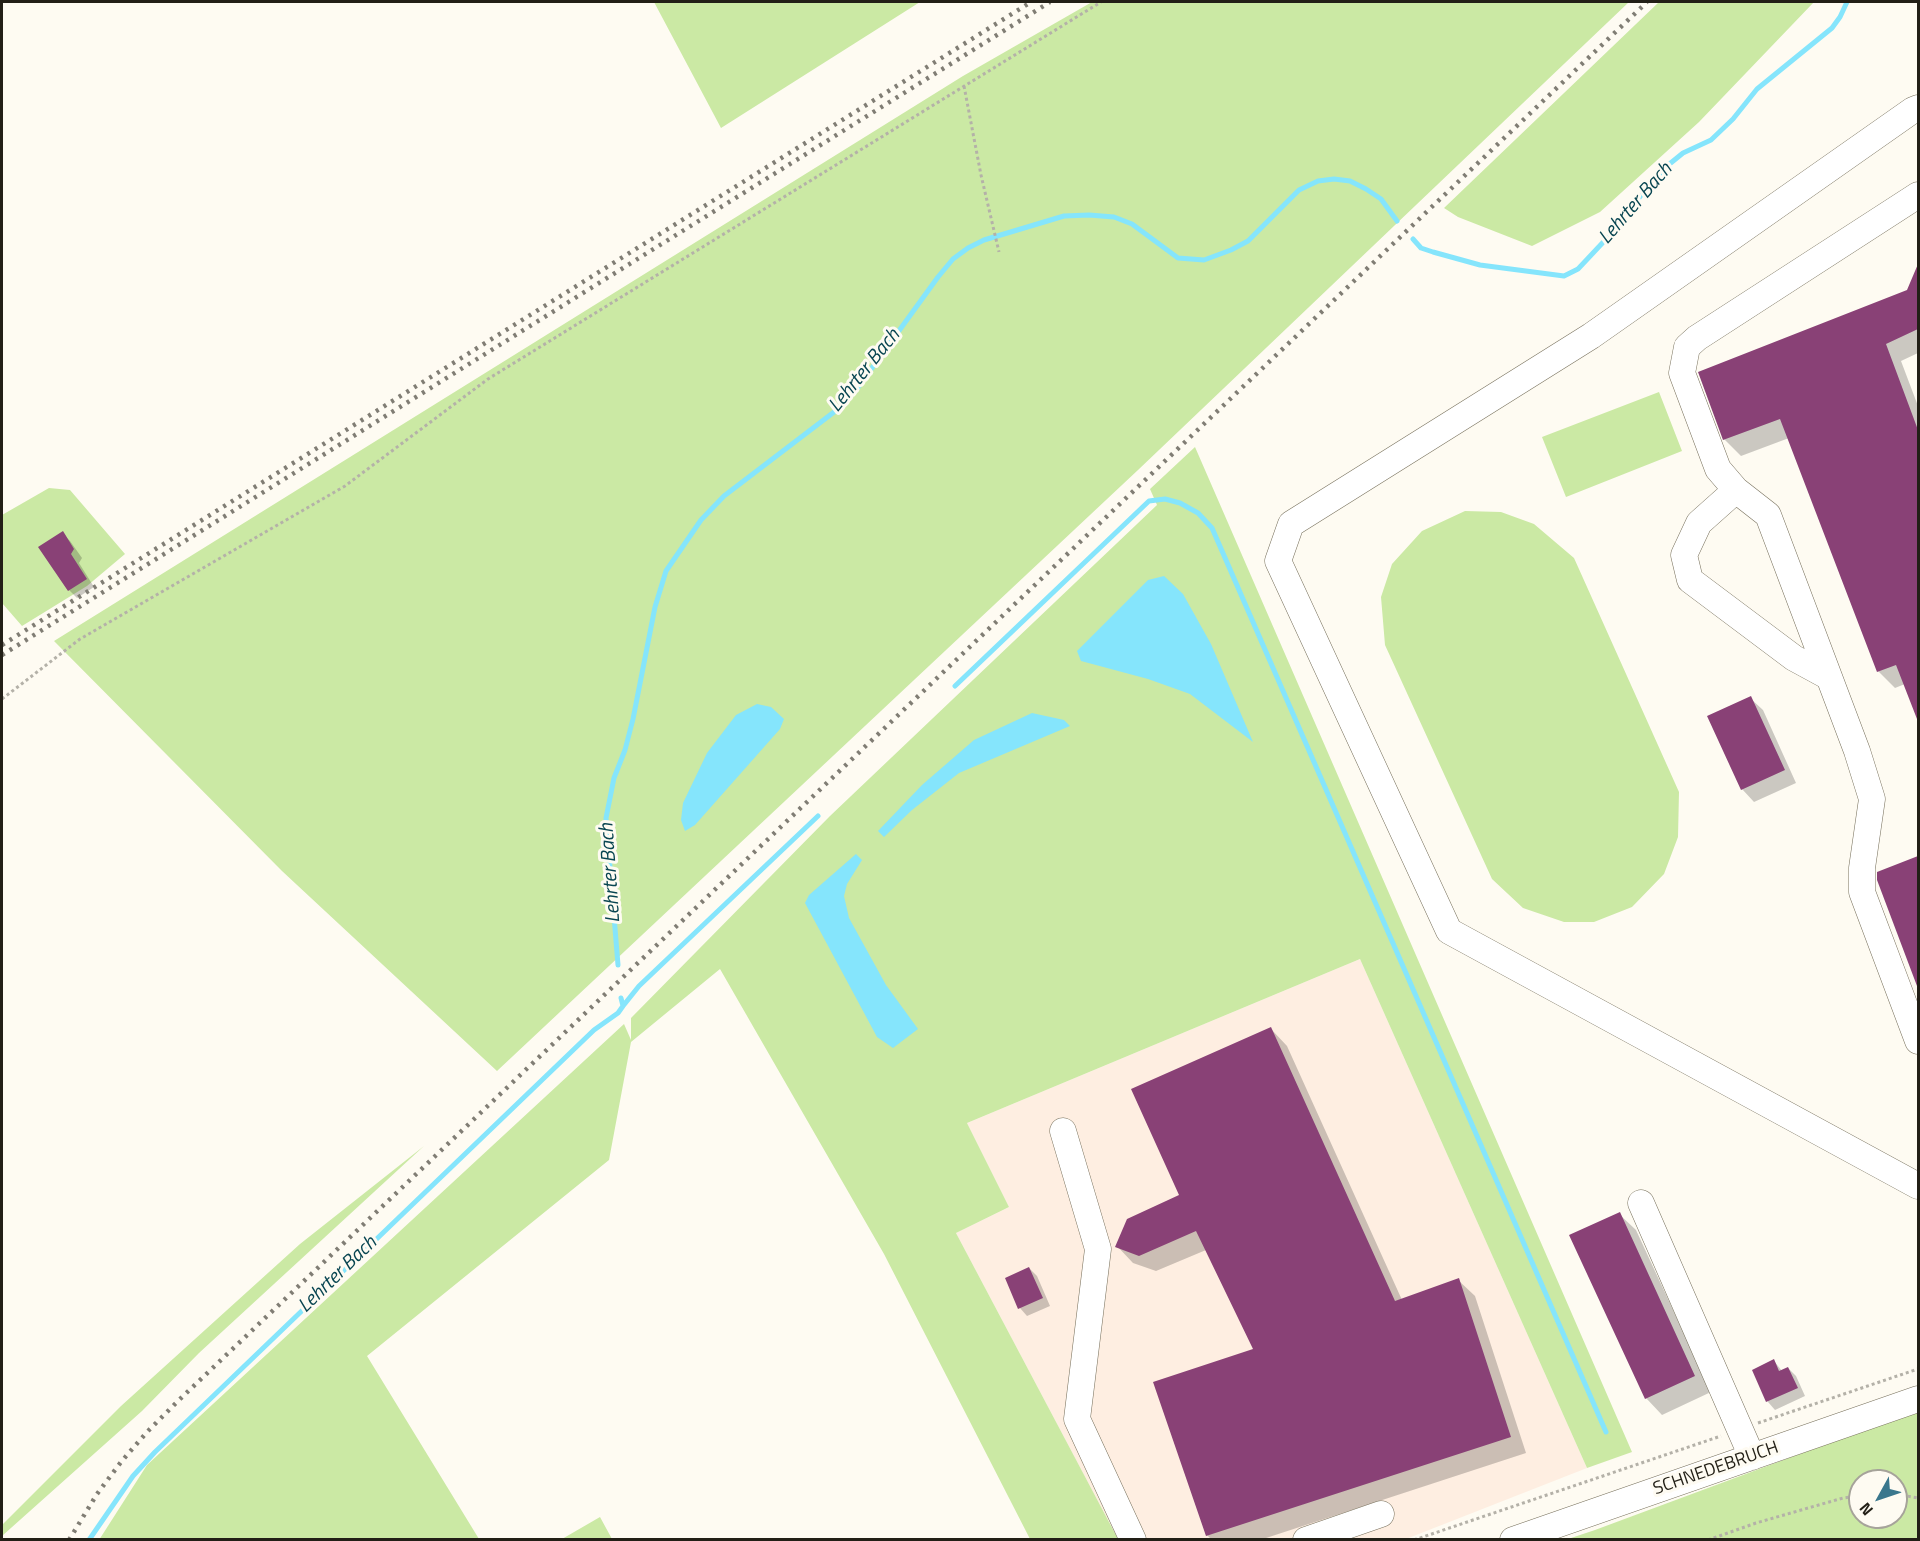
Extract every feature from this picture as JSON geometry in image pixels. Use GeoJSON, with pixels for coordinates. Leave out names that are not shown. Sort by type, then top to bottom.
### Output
{"type":"FeatureCollection","features":[{"type":"Feature","properties":{"kind":"street"},"geometry":{"type":"LineString","coordinates":[[1918,108],[1591,336],[1291,524],[1278,561],[1449,931],[1918,1186]]}},
{"type":"Feature","properties":{"kind":"street"},"geometry":{"type":"LineString","coordinates":[[1918,195],[1697,338],[1687,347],[1682,373],[1718,469],[1736,490],[1768,515],[1829,677],[1872,799],[1862,892],[1918,1041]]}},
{"type":"Feature","properties":{"kind":"street"},"geometry":{"type":"LineString","coordinates":[[1736,490],[1699,523],[1684,555],[1690,580],[1794,658],[1829,677]]}},
{"type":"Feature","properties":{"kind":"street"},"geometry":{"type":"LineString","coordinates":[[1063,1131],[1098,1249],[1077,1419],[1133,1539]]}},
{"type":"Feature","properties":{"kind":"street"},"geometry":{"type":"LineString","coordinates":[[1641,1203],[1752,1457]]}},
{"type":"Feature","properties":{"kind":"street","name":"SCHNEDEBRUCH"},"geometry":{"type":"LineString","coordinates":[[1513,1539],[1918,1400]]}},
{"type":"Feature","properties":{"kind":"street"},"geometry":{"type":"LineString","coordinates":[[1306,1539],[1381,1514]]}},
{"type":"Feature","properties":{"kind":"path"},"geometry":{"type":"LineString","coordinates":[[2,699],[80,639],[345,486],[488,379],[1101,2]]}},
{"type":"Feature","properties":{"kind":"path"},"geometry":{"type":"LineString","coordinates":[[964,86],[999,252]]}},
{"type":"Feature","properties":{"kind":"path"},"geometry":{"type":"LineString","coordinates":[[1414,1539],[1918,1369]]}},
{"type":"Feature","properties":{"kind":"path"},"geometry":{"type":"LineString","coordinates":[[1708,1539],[1848,1497]]}},
{"type":"Feature","properties":{"kind":"shaded area"},"geometry":{"type":"Polygon","coordinates":[[[1360,959],[1587,1468],[1406,1539],[1118,1539],[956,1233],[1009,1207],[967,1123],[1360,959]]]}},
{"type":"Feature","properties":{"kind":"green space"},"geometry":{"type":"Polygon","coordinates":[[[654,2],[920,2],[721,128],[654,2]]]}},
{"type":"Feature","properties":{"kind":"green space"},"geometry":{"type":"Polygon","coordinates":[[[1092,2],[1629,2],[1138,470],[497,1071],[282,871],[54,641],[963,76],[1092,2]]]}},
{"type":"Feature","properties":{"kind":"green space"},"geometry":{"type":"Polygon","coordinates":[[[1659,2],[1814,2],[1699,122],[1600,212],[1532,246],[1458,217],[1444,208],[1659,2]]]}},
{"type":"Feature","properties":{"kind":"green space"},"geometry":{"type":"Polygon","coordinates":[[[1659,392],[1682,451],[1566,497],[1542,437],[1659,392]]]}},
{"type":"Feature","properties":{"kind":"green space"},"geometry":{"type":"Polygon","coordinates":[[[1195,447],[1632,1452],[1587,1468],[1360,959],[967,1123],[1009,1207],[956,1233],[1118,1539],[1030,1539],[884,1254],[720,969],[631,1042],[609,1160],[367,1356],[479,1539],[99,1540],[147,1465],[624,1024],[631,1040],[631,1018],[830,816],[1157,505],[1150,489],[1195,447]]]}},
{"type":"Feature","properties":{"kind":"green space"},"geometry":{"type":"Polygon","coordinates":[[[49,488],[70,490],[125,554],[87,586],[22,626],[2,603],[2,515],[49,488]]]}},
{"type":"Feature","properties":{"kind":"green space"},"geometry":{"type":"Polygon","coordinates":[[[1465,511],[1501,512],[1534,524],[1574,558],[1679,792],[1678,837],[1664,874],[1632,907],[1594,922],[1564,922],[1523,908],[1492,879],[1385,645],[1381,597],[1392,564],[1422,531],[1465,511]]]}},
{"type":"Feature","properties":{"kind":"green space"},"geometry":{"type":"Polygon","coordinates":[[[424,1146],[199,1353],[142,1411],[2,1536],[2,1525],[121,1406],[300,1244],[424,1146]]]}},
{"type":"Feature","properties":{"kind":"green space"},"geometry":{"type":"Polygon","coordinates":[[[1918,1410],[1918,1539],[1565,1540],[1595,1530],[1918,1410]]]}},
{"type":"Feature","properties":{"kind":"green space"},"geometry":{"type":"Polygon","coordinates":[[[600,1517],[612,1539],[562,1539],[600,1517]]]}},
{"type":"Feature","properties":{"kind":"water"},"geometry":{"type":"Polygon","coordinates":[[[1164,576],[1183,594],[1211,644],[1253,742],[1190,694],[1148,679],[1081,661],[1077,651],[1148,580],[1164,576]]]}},
{"type":"Feature","properties":{"kind":"water"},"geometry":{"type":"Polygon","coordinates":[[[757,704],[771,707],[784,719],[780,729],[695,825],[685,831],[681,820],[683,803],[707,753],[736,715],[757,704]]]}},
{"type":"Feature","properties":{"kind":"water"},"geometry":{"type":"Polygon","coordinates":[[[1032,713],[1064,720],[1070,726],[959,773],[912,810],[884,837],[878,831],[922,785],[974,740],[1032,713]]]}},
{"type":"Feature","properties":{"kind":"water"},"geometry":{"type":"Polygon","coordinates":[[[856,854],[862,860],[847,884],[844,896],[849,918],[886,985],[918,1029],[893,1048],[877,1037],[805,903],[809,895],[856,854]]]}},
{"type":"Feature","properties":{"kind":"building"},"geometry":{"type":"Polygon","coordinates":[[[1918,264],[1918,329],[1886,344],[1918,430],[1917,719],[1896,665],[1877,672],[1780,419],[1723,440],[1698,372],[1907,290],[1918,264]]]}},
{"type":"Feature","properties":{"kind":"building"},"geometry":{"type":"Polygon","coordinates":[[[63,531],[74,549],[71,554],[87,579],[68,591],[38,547],[63,531]]]}},
{"type":"Feature","properties":{"kind":"building"},"geometry":{"type":"Polygon","coordinates":[[[1751,696],[1785,770],[1741,790],[1707,716],[1751,696]]]}},
{"type":"Feature","properties":{"kind":"building"},"geometry":{"type":"Polygon","coordinates":[[[1918,856],[1917,986],[1877,880],[1877,872],[1918,856]]]}},
{"type":"Feature","properties":{"kind":"building"},"geometry":{"type":"Polygon","coordinates":[[[1271,1027],[1395,1301],[1459,1278],[1511,1437],[1206,1536],[1153,1382],[1253,1349],[1196,1231],[1139,1256],[1115,1247],[1127,1219],[1179,1195],[1131,1089],[1271,1027]]]}},
{"type":"Feature","properties":{"kind":"building"},"geometry":{"type":"Polygon","coordinates":[[[1620,1212],[1695,1376],[1645,1399],[1569,1235],[1620,1212]]]}},
{"type":"Feature","properties":{"kind":"building"},"geometry":{"type":"Polygon","coordinates":[[[1029,1267],[1043,1298],[1018,1309],[1005,1278],[1029,1267]]]}},
{"type":"Feature","properties":{"kind":"building"},"geometry":{"type":"Polygon","coordinates":[[[1774,1359],[1779,1371],[1788,1367],[1798,1388],[1766,1402],[1752,1370],[1774,1359]]]}},
{"type":"Feature","properties":{"kind":"waterway","name":"Lehrter Bach"},"geometry":{"type":"LineString","coordinates":[[1413,239],[1421,248],[1480,265],[1564,276],[1578,269],[1624,220],[1641,195],[1667,166],[1683,153],[1711,140],[1733,119],[1757,89],[1832,28],[1847,2]]}},
{"type":"Feature","properties":{"kind":"waterway","name":"Lehrter Bach"},"geometry":{"type":"LineString","coordinates":[[618,965],[606,818],[614,778],[625,750],[633,719],[655,607],[666,571],[701,520],[724,496],[838,409],[856,390],[953,259],[984,240],[1064,216],[1089,215],[1114,217],[1132,224],[1178,258],[1204,260],[1248,241],[1299,190],[1318,181],[1334,179],[1350,181],[1366,189],[1381,199],[1397,221]]}},
{"type":"Feature","properties":{"kind":"waterway"},"geometry":{"type":"LineString","coordinates":[[955,686],[1149,501],[1165,499],[1180,503],[1198,513],[1212,528],[1606,1432]]}},
{"type":"Feature","properties":{"kind":"waterway"},"geometry":{"type":"LineString","coordinates":[[623,1006],[639,986],[818,816]]}},
{"type":"Feature","properties":{"kind":"waterway","name":"Lehrter Bach"},"geometry":{"type":"LineString","coordinates":[[89,1540],[133,1476],[155,1452],[594,1030],[618,1013],[623,1006],[621,998]]}},
{"type":"Feature","properties":{"kind":"railway"},"geometry":{"type":"LineString","coordinates":[[2,645],[1031,2]]}},
{"type":"Feature","properties":{"kind":"railway"},"geometry":{"type":"LineString","coordinates":[[2,655],[1050,2]]}},
{"type":"Feature","properties":{"kind":"railway"},"geometry":{"type":"LineString","coordinates":[[69,1540],[97,1494],[121,1462],[179,1400],[1647,2]]}}]}
